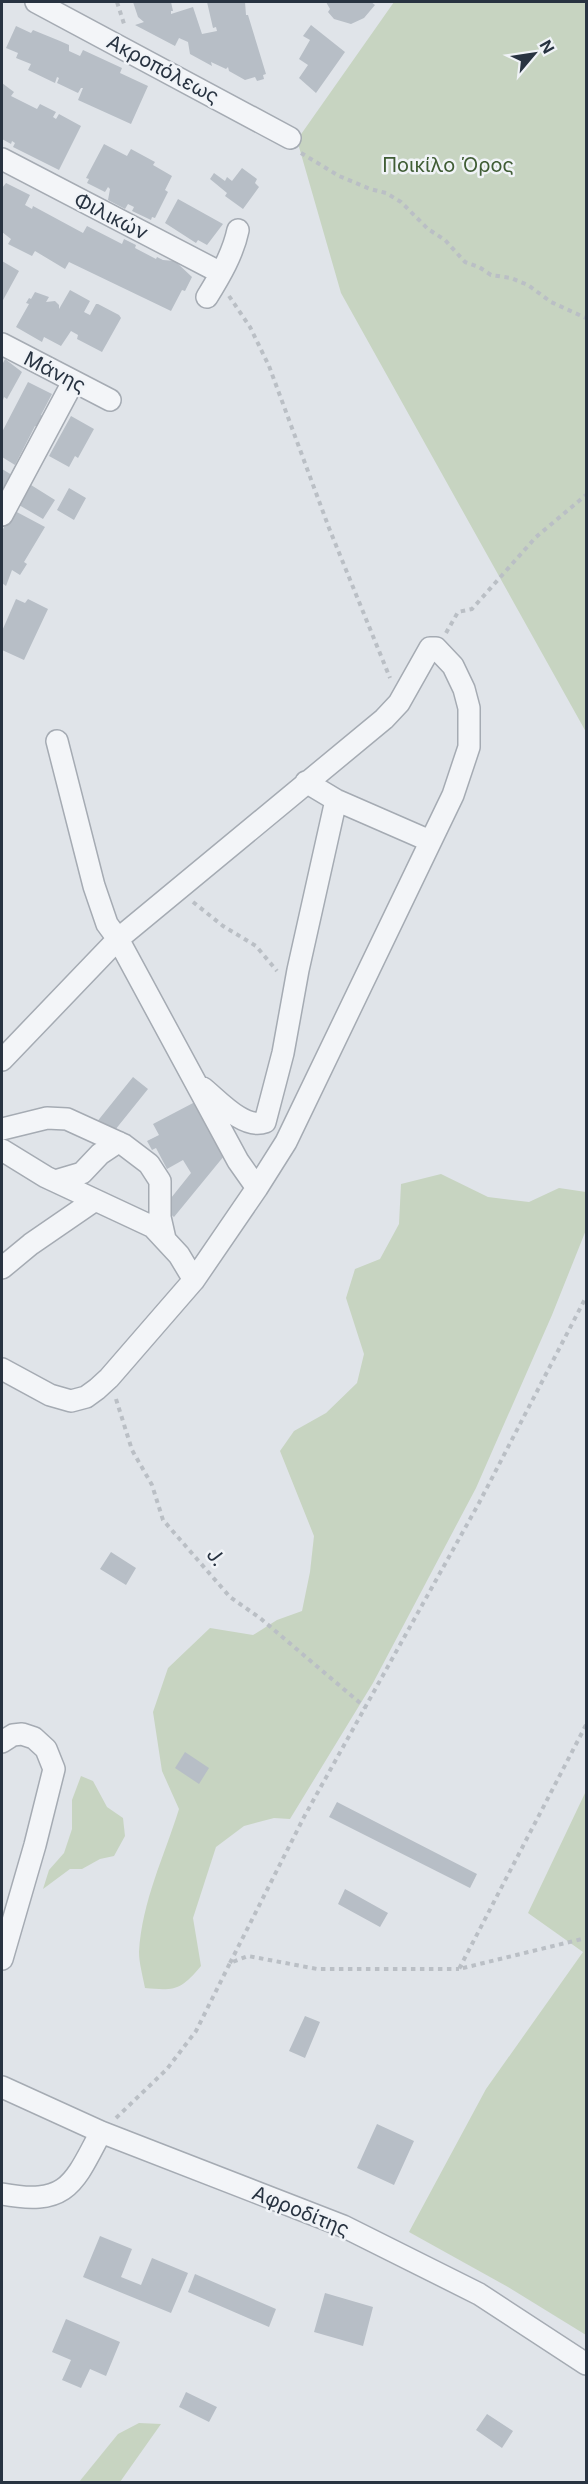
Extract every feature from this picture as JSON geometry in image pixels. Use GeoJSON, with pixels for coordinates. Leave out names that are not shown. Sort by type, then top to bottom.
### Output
{"type":"FeatureCollection","features":[{"type":"Feature","properties":{"kind":"street","name":"Ακροπόλεως"},"geometry":{"type":"LineString","coordinates":[[36,2],[290,138]]}},
{"type":"Feature","properties":{"kind":"street","name":"Φιλικών"},"geometry":{"type":"LineString","coordinates":[[2,159],[215,284]]}},
{"type":"Feature","properties":{"kind":"street"},"geometry":{"type":"LineString","coordinates":[[215,284],[236,241],[238,230]]}},
{"type":"Feature","properties":{"kind":"street","name":"Μάνης"},"geometry":{"type":"LineString","coordinates":[[2,344],[110,400]]}},
{"type":"Feature","properties":{"kind":"street"},"geometry":{"type":"LineString","coordinates":[[2,515],[73,382]]}},
{"type":"Feature","properties":{"kind":"street"},"geometry":{"type":"LineString","coordinates":[[2,1060],[118,939],[384,719],[399,703],[425,653],[430,648],[436,648],[453,666],[464,689],[469,708],[470,730],[469,747],[453,795],[304,1107],[257,1188],[194,1280],[109,1378],[86,1397],[71,1401],[50,1395],[2,1369]]}},
{"type":"Feature","properties":{"kind":"street"},"geometry":{"type":"LineString","coordinates":[[57,741],[94,886],[107,924],[118,939],[238,1161],[257,1188]]}},
{"type":"Feature","properties":{"kind":"street"},"geometry":{"type":"LineString","coordinates":[[306,782],[336,800],[430,841]]}},
{"type":"Feature","properties":{"kind":"street"},"geometry":{"type":"LineString","coordinates":[[194,1080],[244,1120],[254,1123],[265,1122],[284,1053],[294,992],[336,800]]}},
{"type":"Feature","properties":{"kind":"street"},"geometry":{"type":"LineString","coordinates":[[2,1129],[47,1118],[67,1119],[118,1142],[149,1164],[160,1181],[160,1217],[165,1239]]}},
{"type":"Feature","properties":{"kind":"street"},"geometry":{"type":"LineString","coordinates":[[55,1181],[82,1173],[100,1154],[118,1142]]}},
{"type":"Feature","properties":{"kind":"street"},"geometry":{"type":"LineString","coordinates":[[2,1150],[55,1181],[153,1227],[179,1255],[194,1280]]}},
{"type":"Feature","properties":{"kind":"street"},"geometry":{"type":"LineString","coordinates":[[2,1268],[31,1244],[95,1200]]}},
{"type":"Feature","properties":{"kind":"street"},"geometry":{"type":"LineString","coordinates":[[2,1742],[22,1734],[34,1738],[46,1749],[54,1769],[9,1911],[2,1959]]}},
{"type":"Feature","properties":{"kind":"street","name":"Αφροδίτης"},"geometry":{"type":"LineString","coordinates":[[2,2087],[102,2132],[343,2226],[479,2294],[586,2364]]}},
{"type":"Feature","properties":{"kind":"street"},"geometry":{"type":"LineString","coordinates":[[2,2194],[26,2199],[54,2195],[75,2179],[102,2132]]}},
{"type":"Feature","properties":{"kind":"path"},"geometry":{"type":"LineString","coordinates":[[117,2],[123,20]]}},
{"type":"Feature","properties":{"kind":"path"},"geometry":{"type":"LineString","coordinates":[[290,138],[298,151],[309,159],[339,176],[369,189],[386,193],[400,202],[428,229],[445,240],[465,261],[491,275],[511,278],[528,285],[552,302],[586,318]]}},
{"type":"Feature","properties":{"kind":"path"},"geometry":{"type":"LineString","coordinates":[[215,284],[230,297],[242,314],[269,366],[329,528],[387,668],[399,703]]}},
{"type":"Feature","properties":{"kind":"path"},"geometry":{"type":"LineString","coordinates":[[436,648],[458,612],[472,609],[536,537],[586,495]]}},
{"type":"Feature","properties":{"kind":"path"},"geometry":{"type":"LineString","coordinates":[[170,895],[188,898],[223,926],[256,946],[294,992]]}},
{"type":"Feature","properties":{"kind":"path"},"geometry":{"type":"LineString","coordinates":[[102,2132],[174,2059],[196,2031],[304,1817],[479,1503],[586,1297]]}},
{"type":"Feature","properties":{"kind":"path","name":"J."},"geometry":{"type":"LineString","coordinates":[[109,1378],[132,1450],[152,1485],[163,1520],[230,1597],[260,1618],[366,1708]]}},
{"type":"Feature","properties":{"kind":"path"},"geometry":{"type":"LineString","coordinates":[[459,1969],[586,1725]]}},
{"type":"Feature","properties":{"kind":"path"},"geometry":{"type":"LineString","coordinates":[[230,1963],[248,1956],[317,1969],[459,1969],[586,1938]]}},
{"type":"Feature","properties":{"kind":"green space","name":"Ποικίλο Όρος"},"geometry":{"type":"Polygon","coordinates":[[[394,2],[586,2],[586,732],[341,293],[297,140],[394,2]]]}},
{"type":"Feature","properties":{"kind":"green space"},"geometry":{"type":"Polygon","coordinates":[[[441,1174],[488,1197],[529,1202],[559,1188],[586,1192],[586,1230],[552,1315],[476,1488],[373,1683],[290,1819],[274,1818],[244,1826],[216,1847],[193,1918],[201,1966],[188,1980],[177,1987],[171,1989],[145,1988],[139,1952],[144,1915],[179,1809],[162,1771],[153,1712],[168,1668],[210,1628],[253,1635],[277,1620],[302,1611],[314,1536],[280,1451],[294,1431],[326,1413],[357,1383],[364,1354],[346,1298],[355,1269],[380,1259],[399,1224],[401,1184],[441,1174]]]}},
{"type":"Feature","properties":{"kind":"green space"},"geometry":{"type":"Polygon","coordinates":[[[81,1776],[93,1781],[107,1807],[123,1818],[125,1836],[114,1856],[100,1859],[82,1869],[70,1869],[43,1889],[49,1870],[64,1853],[72,1829],[72,1800],[81,1776]]]}},
{"type":"Feature","properties":{"kind":"green space"},"geometry":{"type":"Polygon","coordinates":[[[586,1791],[586,2335],[508,2287],[409,2232],[486,2089],[583,1952],[528,1913],[586,1791]]]}},
{"type":"Feature","properties":{"kind":"green space"},"geometry":{"type":"Polygon","coordinates":[[[139,2423],[161,2424],[120,2482],[79,2482],[118,2434],[139,2423]]]}},
{"type":"Feature","properties":{"kind":"building"},"geometry":{"type":"Polygon","coordinates":[[[133,2],[171,2],[173,11],[171,14],[193,7],[202,34],[217,31],[216,27],[213,28],[207,2],[245,2],[246,15],[248,15],[266,74],[263,75],[264,79],[257,81],[255,77],[245,80],[229,71],[228,67],[226,69],[211,62],[212,66],[190,54],[188,42],[179,38],[175,46],[135,25],[144,22],[138,17],[133,2]]]}},
{"type":"Feature","properties":{"kind":"building"},"geometry":{"type":"Polygon","coordinates":[[[326,2],[371,2],[375,5],[364,18],[351,24],[334,19],[328,12],[330,9],[326,2]]]}},
{"type":"Feature","properties":{"kind":"building"},"geometry":{"type":"Polygon","coordinates":[[[311,25],[345,52],[316,93],[299,78],[308,65],[299,59],[310,40],[303,36],[311,25]]]}},
{"type":"Feature","properties":{"kind":"building"},"geometry":{"type":"Polygon","coordinates":[[[16,26],[31,33],[33,30],[69,45],[69,51],[80,56],[83,50],[122,68],[120,73],[148,86],[131,124],[78,100],[83,88],[78,93],[57,83],[59,78],[57,77],[55,83],[28,70],[31,64],[16,58],[18,53],[6,48],[16,26]]]}},
{"type":"Feature","properties":{"kind":"building"},"geometry":{"type":"Polygon","coordinates":[[[2,83],[14,92],[11,96],[37,109],[40,104],[56,112],[53,117],[56,119],[59,114],[81,126],[59,170],[13,147],[15,143],[12,141],[11,144],[2,139],[2,83]]]}},
{"type":"Feature","properties":{"kind":"building"},"geometry":{"type":"Polygon","coordinates":[[[104,144],[127,156],[131,149],[155,162],[153,165],[172,176],[165,190],[168,192],[155,218],[152,217],[151,220],[132,211],[134,207],[128,204],[125,209],[108,200],[110,189],[108,187],[105,192],[87,183],[89,179],[86,178],[104,144]]]}},
{"type":"Feature","properties":{"kind":"building"},"geometry":{"type":"Polygon","coordinates":[[[242,168],[257,179],[255,183],[259,187],[243,209],[225,196],[227,193],[210,179],[214,173],[225,181],[227,177],[232,181],[242,168]]]}},
{"type":"Feature","properties":{"kind":"building"},"geometry":{"type":"Polygon","coordinates":[[[6,183],[30,195],[25,205],[32,209],[33,206],[83,233],[87,226],[122,244],[124,239],[136,245],[135,248],[156,259],[157,257],[175,261],[192,277],[185,291],[182,290],[171,311],[69,262],[65,269],[35,251],[32,256],[8,244],[11,239],[2,232],[2,188],[6,183]]]}},
{"type":"Feature","properties":{"kind":"building"},"geometry":{"type":"Polygon","coordinates":[[[178,199],[223,224],[207,245],[198,240],[196,243],[165,223],[178,199]]]}},
{"type":"Feature","properties":{"kind":"building"},"geometry":{"type":"Polygon","coordinates":[[[2,261],[19,271],[2,302],[2,261]]]}},
{"type":"Feature","properties":{"kind":"building"},"geometry":{"type":"Polygon","coordinates":[[[70,290],[90,301],[84,312],[90,315],[98,304],[121,318],[102,352],[77,339],[78,335],[71,331],[61,346],[44,337],[42,342],[16,327],[29,304],[26,303],[35,292],[49,297],[46,302],[55,301],[59,309],[70,290]]]}},
{"type":"Feature","properties":{"kind":"building"},"geometry":{"type":"Polygon","coordinates":[[[5,359],[22,372],[7,399],[4,397],[2,403],[2,365],[5,359]]]}},
{"type":"Feature","properties":{"kind":"building"},"geometry":{"type":"Polygon","coordinates":[[[28,382],[52,394],[41,415],[44,417],[38,427],[35,426],[15,465],[2,457],[2,432],[28,382]]]}},
{"type":"Feature","properties":{"kind":"building"},"geometry":{"type":"Polygon","coordinates":[[[71,416],[94,429],[78,458],[75,456],[69,467],[49,456],[71,416]]]}},
{"type":"Feature","properties":{"kind":"building"},"geometry":{"type":"Polygon","coordinates":[[[2,469],[12,475],[2,495],[2,469]]]}},
{"type":"Feature","properties":{"kind":"building"},"geometry":{"type":"Polygon","coordinates":[[[31,485],[55,500],[43,519],[19,505],[31,485]]]}},
{"type":"Feature","properties":{"kind":"building"},"geometry":{"type":"Polygon","coordinates":[[[69,488],[86,498],[74,520],[57,510],[69,488]]]}},
{"type":"Feature","properties":{"kind":"building"},"geometry":{"type":"Polygon","coordinates":[[[13,510],[45,527],[24,562],[27,564],[20,575],[12,570],[6,586],[2,583],[2,531],[13,510]]]}},
{"type":"Feature","properties":{"kind":"building"},"geometry":{"type":"Polygon","coordinates":[[[16,599],[25,603],[28,599],[48,609],[24,660],[2,650],[2,631],[16,599]]]}},
{"type":"Feature","properties":{"kind":"building"},"geometry":{"type":"Polygon","coordinates":[[[133,1077],[148,1089],[111,1135],[96,1123],[133,1077]]]}},
{"type":"Feature","properties":{"kind":"building"},"geometry":{"type":"Polygon","coordinates":[[[195,1102],[224,1156],[174,1217],[163,1208],[191,1173],[183,1160],[167,1169],[156,1148],[152,1150],[147,1141],[159,1135],[153,1124],[195,1102]]]}},
{"type":"Feature","properties":{"kind":"building"},"geometry":{"type":"Polygon","coordinates":[[[111,1552],[136,1568],[126,1585],[100,1569],[111,1552]]]}},
{"type":"Feature","properties":{"kind":"building"},"geometry":{"type":"Polygon","coordinates":[[[185,1752],[209,1768],[199,1784],[175,1768],[185,1752]]]}},
{"type":"Feature","properties":{"kind":"building"},"geometry":{"type":"Polygon","coordinates":[[[337,1802],[477,1874],[470,1888],[329,1817],[337,1802]]]}},
{"type":"Feature","properties":{"kind":"building"},"geometry":{"type":"Polygon","coordinates":[[[345,1889],[388,1913],[380,1927],[338,1904],[345,1889]]]}},
{"type":"Feature","properties":{"kind":"building"},"geometry":{"type":"Polygon","coordinates":[[[305,2016],[320,2022],[305,2058],[289,2051],[305,2016]]]}},
{"type":"Feature","properties":{"kind":"building"},"geometry":{"type":"Polygon","coordinates":[[[377,2124],[414,2141],[394,2185],[357,2168],[377,2124]]]}},
{"type":"Feature","properties":{"kind":"building"},"geometry":{"type":"Polygon","coordinates":[[[100,2236],[132,2249],[121,2277],[141,2285],[152,2258],[188,2273],[171,2313],[83,2277],[100,2236]]]}},
{"type":"Feature","properties":{"kind":"building"},"geometry":{"type":"Polygon","coordinates":[[[195,2274],[276,2309],[269,2327],[188,2292],[195,2274]]]}},
{"type":"Feature","properties":{"kind":"building"},"geometry":{"type":"Polygon","coordinates":[[[325,2293],[373,2307],[363,2346],[314,2332],[325,2293]]]}},
{"type":"Feature","properties":{"kind":"building"},"geometry":{"type":"Polygon","coordinates":[[[66,2319],[120,2342],[106,2376],[90,2369],[81,2388],[62,2380],[71,2360],[52,2352],[66,2319]]]}},
{"type":"Feature","properties":{"kind":"building"},"geometry":{"type":"Polygon","coordinates":[[[186,2392],[217,2407],[209,2422],[179,2407],[186,2392]]]}},
{"type":"Feature","properties":{"kind":"building"},"geometry":{"type":"Polygon","coordinates":[[[487,2414],[513,2431],[502,2448],[476,2430],[487,2414]]]}}]}
